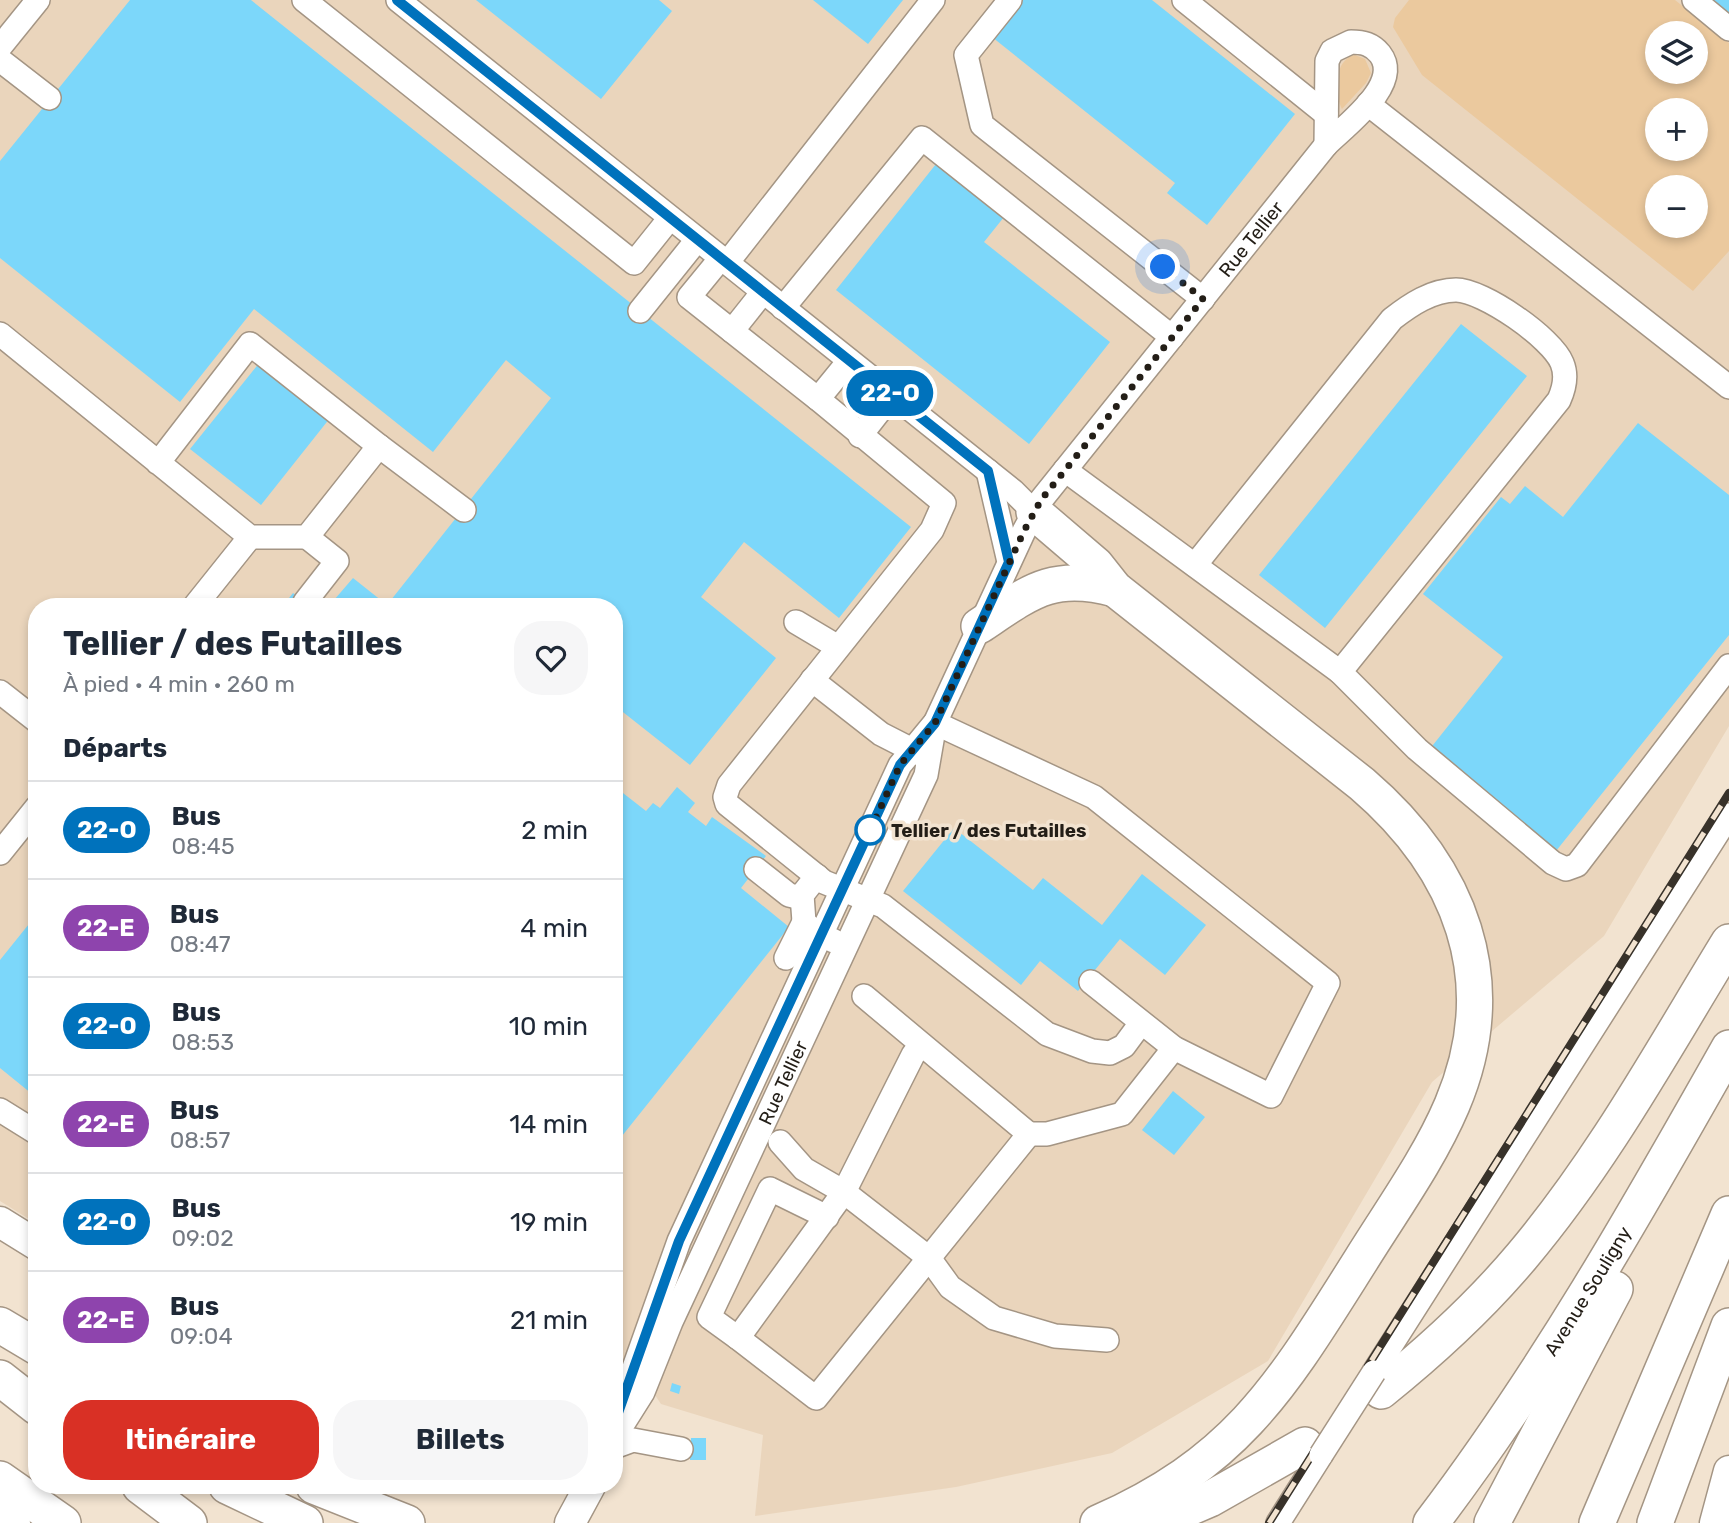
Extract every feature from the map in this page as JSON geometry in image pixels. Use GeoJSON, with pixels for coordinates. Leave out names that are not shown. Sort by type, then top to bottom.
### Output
{"type":"FeatureCollection","features":[{"type":"Feature","properties":{"kind":"highway"},"geometry":{"type":"LineString","coordinates":[[1034,512],[1096,565],[1115,589],[1362,784],[1413,833],[1441,873],[1461,918],[1471,965],[1473,1012],[1461,1083],[1441,1128],[1284,1379],[1248,1424],[1209,1459],[1163,1491],[1098,1523]]}},
{"type":"Feature","properties":{"kind":"highway"},"geometry":{"type":"LineString","coordinates":[[979,626],[1029,592],[1048,584],[1084,582],[1115,589]]}},
{"type":"Feature","properties":{"kind":"highway"},"geometry":{"type":"LineString","coordinates":[[1377,1382],[1462,1320],[1542,1231],[1625,1111],[1729,942]]}},
{"type":"Feature","properties":{"kind":"highway","name":"Avenue Souligny"},"geometry":{"type":"LineString","coordinates":[[1431,1523],[1501,1427],[1607,1264],[1729,1048]]}},
{"type":"Feature","properties":{"kind":"highway"},"geometry":{"type":"LineString","coordinates":[[1492,1523],[1729,1064]]}},
{"type":"Feature","properties":{"kind":"highway"},"geometry":{"type":"LineString","coordinates":[[1597,1523],[1729,1214]]}},
{"type":"Feature","properties":{"kind":"highway"},"geometry":{"type":"LineString","coordinates":[[0,1325],[28,1342]]}},
{"type":"Feature","properties":{"kind":"highway"},"geometry":{"type":"LineString","coordinates":[[1655,1523],[1729,1326]]}},
{"type":"Feature","properties":{"kind":"highway"},"geometry":{"type":"LineString","coordinates":[[0,1353],[28,1372]]}},
{"type":"Feature","properties":{"kind":"highway"},"geometry":{"type":"LineString","coordinates":[[0,1378],[28,1400]]}},
{"type":"Feature","properties":{"kind":"highway"},"geometry":{"type":"LineString","coordinates":[[1154,1523],[1313,1450]]}},
{"type":"Feature","properties":{"kind":"highway"},"geometry":{"type":"LineString","coordinates":[[0,1479],[63,1523]]}},
{"type":"Feature","properties":{"kind":"highway"},"geometry":{"type":"LineString","coordinates":[[151,1494],[189,1523]]}},
{"type":"Feature","properties":{"kind":"highway"},"geometry":{"type":"LineString","coordinates":[[244,1494],[305,1523]]}},
{"type":"Feature","properties":{"kind":"highway"},"geometry":{"type":"LineString","coordinates":[[334,1494],[407,1523]]}},
{"type":"Feature","properties":{"kind":"main road"},"geometry":{"type":"LineString","coordinates":[[0,1222],[28,1239]]}},
{"type":"Feature","properties":{"kind":"main road"},"geometry":{"type":"LineString","coordinates":[[1715,1523],[1729,1471]]}},
{"type":"Feature","properties":{"kind":"main road"},"geometry":{"type":"LineString","coordinates":[[572,1521],[586,1494]]}},
{"type":"Feature","properties":{"kind":"main road"},"geometry":{"type":"LineString","coordinates":[[0,1509],[15,1523]]}},
{"type":"Feature","properties":{"kind":"street"},"geometry":{"type":"LineString","coordinates":[[0,47],[38,0]]}},
{"type":"Feature","properties":{"kind":"street"},"geometry":{"type":"LineString","coordinates":[[304,0],[634,263],[670,218]]}},
{"type":"Feature","properties":{"kind":"street"},"geometry":{"type":"LineString","coordinates":[[398,0],[988,471],[1034,512]]}},
{"type":"Feature","properties":{"kind":"street"},"geometry":{"type":"LineString","coordinates":[[933,0],[724,261],[689,297],[944,503],[932,530],[729,785],[725,797],[738,814],[817,876],[842,890],[869,898],[1052,1037],[1099,1053],[1110,1053],[1124,1046],[1141,1023]]}},
{"type":"Feature","properties":{"kind":"street"},"geometry":{"type":"LineString","coordinates":[[1010,0],[966,55],[982,125],[1203,299]]}},
{"type":"Feature","properties":{"kind":"street"},"geometry":{"type":"LineString","coordinates":[[1184,0],[1326,114]]}},
{"type":"Feature","properties":{"kind":"street"},"geometry":{"type":"LineString","coordinates":[[1694,0],[1729,29]]}},
{"type":"Feature","properties":{"kind":"street","name":"Rue Tellier"},"geometry":{"type":"LineString","coordinates":[[623,1399],[679,1241],[736,1119],[812,928],[842,890],[900,765],[920,754],[1034,512],[1326,145],[1368,104],[1386,79],[1384,60],[1371,46],[1351,41],[1332,51],[1327,61],[1326,145]]}},
{"type":"Feature","properties":{"kind":"street"},"geometry":{"type":"LineString","coordinates":[[0,60],[49,98]]}},
{"type":"Feature","properties":{"kind":"street"},"geometry":{"type":"LineString","coordinates":[[1368,104],[1729,387]]}},
{"type":"Feature","properties":{"kind":"street"},"geometry":{"type":"LineString","coordinates":[[783,308],[922,138],[1172,337]]}},
{"type":"Feature","properties":{"kind":"street"},"geometry":{"type":"LineString","coordinates":[[640,312],[697,240]]}},
{"type":"Feature","properties":{"kind":"street"},"geometry":{"type":"LineString","coordinates":[[1195,565],[1392,319],[1422,298],[1440,293],[1457,290],[1490,300],[1552,349],[1562,362],[1563,391],[1559,400],[1340,672]]}},
{"type":"Feature","properties":{"kind":"street"},"geometry":{"type":"LineString","coordinates":[[732,331],[763,292]]}},
{"type":"Feature","properties":{"kind":"street"},"geometry":{"type":"LineString","coordinates":[[0,334],[250,537],[307,537],[337,561],[309,598]]}},
{"type":"Feature","properties":{"kind":"street"},"geometry":{"type":"LineString","coordinates":[[158,463],[250,344],[464,510]]}},
{"type":"Feature","properties":{"kind":"street"},"geometry":{"type":"LineString","coordinates":[[818,399],[849,361]]}},
{"type":"Feature","properties":{"kind":"street"},"geometry":{"type":"LineString","coordinates":[[860,436],[892,395]]}},
{"type":"Feature","properties":{"kind":"street"},"geometry":{"type":"LineString","coordinates":[[307,537],[379,446]]}},
{"type":"Feature","properties":{"kind":"street"},"geometry":{"type":"LineString","coordinates":[[1065,470],[1340,672],[1417,749],[1553,863],[1566,869],[1577,865],[1729,666]]}},
{"type":"Feature","properties":{"kind":"street"},"geometry":{"type":"LineString","coordinates":[[988,471],[1009,562]]}},
{"type":"Feature","properties":{"kind":"street"},"geometry":{"type":"LineString","coordinates":[[201,598],[250,537]]}},
{"type":"Feature","properties":{"kind":"street"},"geometry":{"type":"LineString","coordinates":[[796,622],[838,647]]}},
{"type":"Feature","properties":{"kind":"street"},"geometry":{"type":"LineString","coordinates":[[812,680],[881,734],[920,754]]}},
{"type":"Feature","properties":{"kind":"street"},"geometry":{"type":"LineString","coordinates":[[0,692],[28,714]]}},
{"type":"Feature","properties":{"kind":"street"},"geometry":{"type":"LineString","coordinates":[[935,723],[1094,797],[1328,983],[1271,1096],[1174,1048],[1091,982]]}},
{"type":"Feature","properties":{"kind":"street","name":"Rue Tellier"},"geometry":{"type":"LineString","coordinates":[[623,1424],[643,1392],[666,1332],[770,1137],[847,947],[926,775],[920,754]]}},
{"type":"Feature","properties":{"kind":"street"},"geometry":{"type":"LineString","coordinates":[[1278,1523],[1313,1450],[1377,1382],[1729,815]]}},
{"type":"Feature","properties":{"kind":"street"},"geometry":{"type":"LineString","coordinates":[[0,853],[28,818]]}},
{"type":"Feature","properties":{"kind":"street"},"geometry":{"type":"LineString","coordinates":[[756,869],[789,895],[802,898]]}},
{"type":"Feature","properties":{"kind":"street"},"geometry":{"type":"LineString","coordinates":[[802,898],[817,876]]}},
{"type":"Feature","properties":{"kind":"street"},"geometry":{"type":"LineString","coordinates":[[802,898],[812,928],[847,947]]}},
{"type":"Feature","properties":{"kind":"street"},"geometry":{"type":"LineString","coordinates":[[786,958],[812,928]]}},
{"type":"Feature","properties":{"kind":"street"},"geometry":{"type":"LineString","coordinates":[[864,996],[1029,1134],[1047,1134],[1122,1114],[1174,1048]]}},
{"type":"Feature","properties":{"kind":"street"},"geometry":{"type":"LineString","coordinates":[[738,1338],[844,1192],[912,1055],[921,1044]]}},
{"type":"Feature","properties":{"kind":"street"},"geometry":{"type":"LineString","coordinates":[[5,1112],[15,1111],[28,1116]]}},
{"type":"Feature","properties":{"kind":"street"},"geometry":{"type":"LineString","coordinates":[[5,1112],[28,1127]]}},
{"type":"Feature","properties":{"kind":"street"},"geometry":{"type":"LineString","coordinates":[[736,1119],[824,1164],[844,1192],[929,1258],[950,1287],[994,1318],[1055,1336],[1107,1340]]}},
{"type":"Feature","properties":{"kind":"street"},"geometry":{"type":"LineString","coordinates":[[827,1217],[770,1189],[709,1317],[816,1398],[1029,1134]]}},
{"type":"Feature","properties":{"kind":"street"},"geometry":{"type":"LineString","coordinates":[[623,1444],[633,1440],[681,1450]]}},
{"type":"Feature","properties":{"kind":"shaded area"},"geometry":{"type":"Polygon","coordinates":[[[0,0],[1729,0],[1729,726],[1604,936],[1432,1082],[1268,1361],[1112,1453],[956,1487],[755,1516],[763,1435],[661,1404],[655,1395],[623,1385],[623,598],[28,598],[28,1218],[0,1201],[0,0]]]}},
{"type":"Feature","properties":{"kind":"shaded area"},"geometry":{"type":"Polygon","coordinates":[[[1409,0],[1675,0],[1701,21],[1645,21],[1645,84],[1708,84],[1708,26],[1729,43],[1729,251],[1693,291],[1422,75],[1393,27],[1395,18],[1409,0]]]}},
{"type":"Feature","properties":{"kind":"shaded area"},"geometry":{"type":"Polygon","coordinates":[[[1355,55],[1365,59],[1371,73],[1366,83],[1342,109],[1339,103],[1338,78],[1343,63],[1355,55]]]}},
{"type":"Feature","properties":{"kind":"building"},"geometry":{"type":"Polygon","coordinates":[[[130,0],[251,0],[911,527],[839,618],[744,542],[701,597],[776,658],[690,765],[623,712],[623,598],[393,598],[551,398],[506,360],[433,452],[254,309],[180,402],[0,258],[0,161],[130,0]]]}},
{"type":"Feature","properties":{"kind":"building"},"geometry":{"type":"Polygon","coordinates":[[[476,0],[659,0],[672,11],[601,99],[476,0]]]}},
{"type":"Feature","properties":{"kind":"building"},"geometry":{"type":"Polygon","coordinates":[[[813,0],[903,0],[868,44],[813,0]]]}},
{"type":"Feature","properties":{"kind":"building"},"geometry":{"type":"Polygon","coordinates":[[[1022,0],[1152,0],[1295,114],[1207,225],[1167,193],[1175,183],[992,37],[1022,0]]]}},
{"type":"Feature","properties":{"kind":"building"},"geometry":{"type":"Polygon","coordinates":[[[1710,0],[1729,0],[1729,15],[1710,0]]]}},
{"type":"Feature","properties":{"kind":"building"},"geometry":{"type":"Polygon","coordinates":[[[936,164],[1004,217],[984,242],[1110,342],[1029,444],[836,290],[936,164]]]}},
{"type":"Feature","properties":{"kind":"building"},"geometry":{"type":"Polygon","coordinates":[[[1461,324],[1527,376],[1325,628],[1259,575],[1461,324]]]}},
{"type":"Feature","properties":{"kind":"building"},"geometry":{"type":"Polygon","coordinates":[[[260,362],[330,418],[261,505],[190,449],[260,362]]]}},
{"type":"Feature","properties":{"kind":"building"},"geometry":{"type":"Polygon","coordinates":[[[1638,423],[1729,495],[1729,635],[1556,851],[1429,750],[1503,657],[1423,594],[1501,497],[1510,504],[1525,486],[1563,517],[1638,423]]]}},
{"type":"Feature","properties":{"kind":"building"},"geometry":{"type":"Polygon","coordinates":[[[353,578],[378,598],[336,598],[353,578]]]}},
{"type":"Feature","properties":{"kind":"building"},"geometry":{"type":"Polygon","coordinates":[[[677,787],[695,803],[688,812],[706,826],[712,817],[766,856],[741,888],[789,927],[623,1135],[623,793],[646,811],[653,803],[660,808],[677,787]]]}},
{"type":"Feature","properties":{"kind":"building"},"geometry":{"type":"Polygon","coordinates":[[[954,828],[1033,890],[1043,878],[1102,925],[1142,874],[1206,925],[1165,975],[1120,939],[1078,991],[1040,961],[1021,985],[903,891],[954,828]]]}},
{"type":"Feature","properties":{"kind":"building"},"geometry":{"type":"Polygon","coordinates":[[[28,925],[28,1091],[0,1068],[0,960],[28,925]]]}},
{"type":"Feature","properties":{"kind":"building"},"geometry":{"type":"Polygon","coordinates":[[[1173,1091],[1205,1117],[1174,1155],[1142,1130],[1173,1091]]]}},
{"type":"Feature","properties":{"kind":"building"},"geometry":{"type":"Polygon","coordinates":[[[672,1383],[681,1386],[679,1394],[670,1391],[672,1383]]]}},
{"type":"Feature","properties":{"kind":"building"},"geometry":{"type":"Polygon","coordinates":[[[691,1438],[706,1438],[706,1460],[690,1460],[691,1438]]]}},
{"type":"Feature","properties":{"kind":"railway"},"geometry":{"type":"LineString","coordinates":[[1269,1523],[1729,793]]}},
{"type":"Feature","properties":{"kind":"bus line","name":"22-O"},"geometry":{"type":"LineString","coordinates":[[397,0],[988,471],[1009,562],[935,723],[900,765],[679,1241],[623,1393]]}},
{"type":"Feature","properties":{"kind":"place","name":"Tellier / des Futailles"},"geometry":{"type":"Point","coordinates":[870,830]}},
{"type":"Feature","properties":{"kind":"route"},"geometry":{"type":"LineString","coordinates":[[870,830],[868,835],[900,765],[935,723],[1041,500],[1203,299],[1163,267]]}}]}
